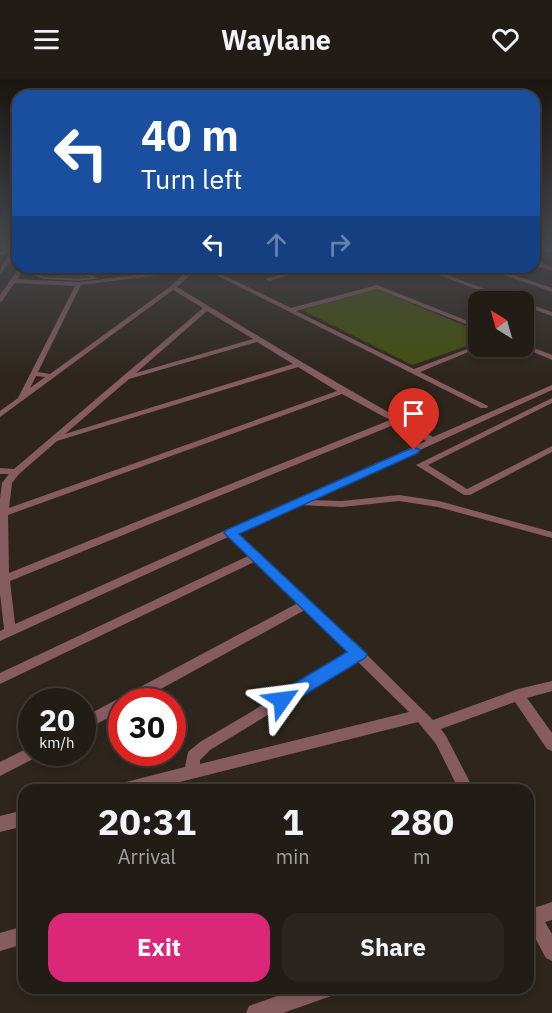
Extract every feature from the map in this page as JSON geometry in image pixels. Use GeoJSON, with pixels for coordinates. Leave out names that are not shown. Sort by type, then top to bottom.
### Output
{"type":"FeatureCollection","features":[{"type":"Feature","properties":{"kind":"street"},"geometry":{"type":"LineString","coordinates":[[21,399],[76,291]]}},
{"type":"Feature","properties":{"kind":"street"},"geometry":{"type":"LineString","coordinates":[[0,416],[167,291]]}},
{"type":"Feature","properties":{"kind":"street"},"geometry":{"type":"LineString","coordinates":[[180,291],[343,391],[433,441]]}},
{"type":"Feature","properties":{"kind":"street"},"geometry":{"type":"LineString","coordinates":[[252,291],[484,406]]}},
{"type":"Feature","properties":{"kind":"street"},"geometry":{"type":"LineString","coordinates":[[292,310],[364,291]]}},
{"type":"Feature","properties":{"kind":"street"},"geometry":{"type":"LineString","coordinates":[[386,291],[468,323]]}},
{"type":"Feature","properties":{"kind":"street"},"geometry":{"type":"LineString","coordinates":[[540,310],[552,304]]}},
{"type":"Feature","properties":{"kind":"street"},"geometry":{"type":"LineString","coordinates":[[207,308],[16,472],[7,483],[2,513],[5,634],[552,387]]}},
{"type":"Feature","properties":{"kind":"street"},"geometry":{"type":"LineString","coordinates":[[534,308],[552,314]]}},
{"type":"Feature","properties":{"kind":"street"},"geometry":{"type":"LineString","coordinates":[[126,378],[259,339]]}},
{"type":"Feature","properties":{"kind":"street"},"geometry":{"type":"LineString","coordinates":[[534,350],[552,358]]}},
{"type":"Feature","properties":{"kind":"street"},"geometry":{"type":"LineString","coordinates":[[415,371],[468,351]]}},
{"type":"Feature","properties":{"kind":"street"},"geometry":{"type":"LineString","coordinates":[[54,441],[299,364]]}},
{"type":"Feature","properties":{"kind":"street"},"geometry":{"type":"LineString","coordinates":[[34,373],[51,376]]}},
{"type":"Feature","properties":{"kind":"street"},"geometry":{"type":"LineString","coordinates":[[2,513],[343,391]]}},
{"type":"Feature","properties":{"kind":"street"},"geometry":{"type":"LineString","coordinates":[[552,400],[421,465],[467,493],[552,449]]}},
{"type":"Feature","properties":{"kind":"street"},"geometry":{"type":"LineString","coordinates":[[539,406],[552,412]]}},
{"type":"Feature","properties":{"kind":"street"},"geometry":{"type":"LineString","coordinates":[[4,579],[398,420]]}},
{"type":"Feature","properties":{"kind":"street"},"geometry":{"type":"LineString","coordinates":[[0,471],[16,472]]}},
{"type":"Feature","properties":{"kind":"street"},"geometry":{"type":"LineString","coordinates":[[297,503],[342,504],[399,498],[439,504],[549,531]]}},
{"type":"Feature","properties":{"kind":"street"},"geometry":{"type":"LineString","coordinates":[[230,533],[432,726],[464,784]]}},
{"type":"Feature","properties":{"kind":"street"},"geometry":{"type":"LineString","coordinates":[[0,679],[255,557]]}},
{"type":"Feature","properties":{"kind":"street"},"geometry":{"type":"LineString","coordinates":[[151,688],[306,604]]}},
{"type":"Feature","properties":{"kind":"street"},"geometry":{"type":"LineString","coordinates":[[192,771],[192,757],[205,746],[359,654]]}},
{"type":"Feature","properties":{"kind":"street"},"geometry":{"type":"LineString","coordinates":[[432,726],[518,695],[552,686]]}},
{"type":"Feature","properties":{"kind":"street"},"geometry":{"type":"LineString","coordinates":[[518,695],[552,745]]}},
{"type":"Feature","properties":{"kind":"street"},"geometry":{"type":"LineString","coordinates":[[144,784],[421,715]]}},
{"type":"Feature","properties":{"kind":"street"},"geometry":{"type":"LineString","coordinates":[[0,769],[18,759]]}},
{"type":"Feature","properties":{"kind":"street"},"geometry":{"type":"LineString","coordinates":[[0,824],[18,820]]}},
{"type":"Feature","properties":{"kind":"street"},"geometry":{"type":"LineString","coordinates":[[534,913],[552,911]]}},
{"type":"Feature","properties":{"kind":"street"},"geometry":{"type":"LineString","coordinates":[[534,921],[552,952]]}},
{"type":"Feature","properties":{"kind":"street"},"geometry":{"type":"LineString","coordinates":[[0,942],[18,937]]}},
{"type":"Feature","properties":{"kind":"street"},"geometry":{"type":"LineString","coordinates":[[256,1013],[310,994]]}},
{"type":"Feature","properties":{"kind":"green space"},"geometry":{"type":"Polygon","coordinates":[[[370,291],[380,291],[468,327],[468,345],[412,365],[302,310],[370,291]]]}},
{"type":"Feature","properties":{"kind":"route"},"geometry":{"type":"LineString","coordinates":[[282,700],[359,654],[230,533],[414,450]]}}]}
